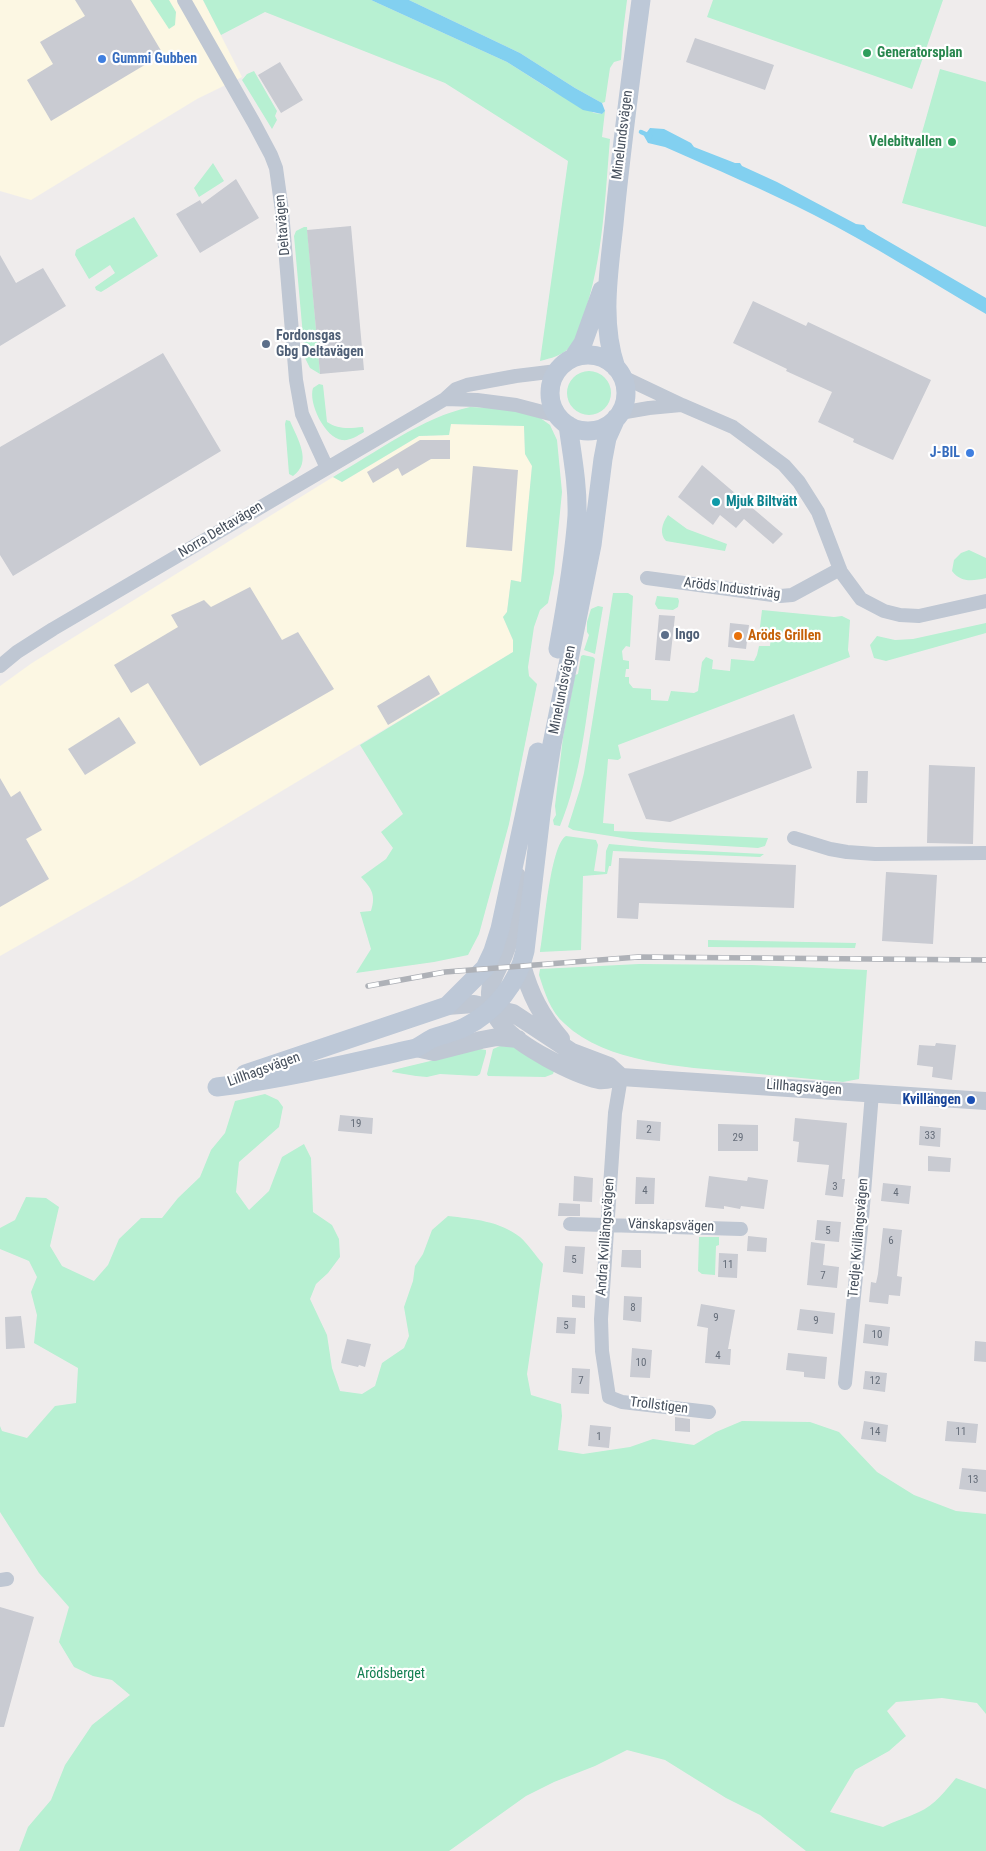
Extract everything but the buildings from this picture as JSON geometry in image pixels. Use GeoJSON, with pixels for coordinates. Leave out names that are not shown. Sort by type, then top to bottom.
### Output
{"type":"FeatureCollection","features":[{"type":"Feature","properties":{"kind":"main road","name":"Minelundsvägen"},"geometry":{"type":"LineString","coordinates":[[522,965],[530,919],[542,806],[552,744],[592,545],[603,459],[607,438],[626,396],[620,373],[611,352],[607,325],[609,270],[622,132],[641,0]]}},
{"type":"Feature","properties":{"kind":"main road","name":"Minelundsvägen"},"geometry":{"type":"LineString","coordinates":[[485,968],[500,929],[536,765],[562,626],[577,515],[576,474],[563,420],[552,404],[550,390],[557,371],[573,358],[586,334],[609,270]]}},
{"type":"Feature","properties":{"kind":"main road"},"geometry":{"type":"LineString","coordinates":[[573,358],[593,355],[606,359],[620,373]]}},
{"type":"Feature","properties":{"kind":"main road"},"geometry":{"type":"LineString","coordinates":[[563,420],[580,430],[593,430],[606,426],[618,416]]}},
{"type":"Feature","properties":{"kind":"main road","name":"Lillhagsvägen"},"geometry":{"type":"LineString","coordinates":[[485,968],[447,1006],[244,1074],[217,1087],[285,1077],[416,1048],[431,1039],[464,1028],[478,1020],[509,987],[522,965]]}},
{"type":"Feature","properties":{"kind":"street","name":"Deltavägen"},"geometry":{"type":"LineString","coordinates":[[184,0],[250,115],[276,168],[282,211],[296,380],[302,414],[327,468]]}},
{"type":"Feature","properties":{"kind":"street","name":"Norra Deltavägen"},"geometry":{"type":"LineString","coordinates":[[0,666],[17,652],[53,629],[357,452],[456,390],[467,385],[557,371]]}},
{"type":"Feature","properties":{"kind":"street"},"geometry":{"type":"LineString","coordinates":[[620,373],[682,405],[733,427],[784,465],[799,482],[818,512],[840,569],[861,599],[884,611],[900,615],[919,616],[986,602]]}},
{"type":"Feature","properties":{"kind":"street"},"geometry":{"type":"LineString","coordinates":[[446,398],[516,405],[563,420]]}},
{"type":"Feature","properties":{"kind":"street"},"geometry":{"type":"LineString","coordinates":[[618,416],[649,408],[682,405]]}},
{"type":"Feature","properties":{"kind":"street","name":"Aröds Industriväg"},"geometry":{"type":"LineString","coordinates":[[647,578],[780,596],[792,595],[840,569]]}},
{"type":"Feature","properties":{"kind":"street"},"geometry":{"type":"LineString","coordinates":[[492,1007],[491,986],[505,952],[517,905],[515,895],[523,824]]}},
{"type":"Feature","properties":{"kind":"street"},"geometry":{"type":"LineString","coordinates":[[794,838],[847,852],[875,854],[986,853]]}},
{"type":"Feature","properties":{"kind":"street","name":"Lillhagsvägen"},"geometry":{"type":"LineString","coordinates":[[522,965],[526,982],[537,1007],[548,1024],[572,1052]]}},
{"type":"Feature","properties":{"kind":"street","name":"Lillhagsvägen"},"geometry":{"type":"LineString","coordinates":[[447,1006],[474,1004],[513,1013],[572,1052],[609,1066],[621,1077]]}},
{"type":"Feature","properties":{"kind":"street","name":"Lillhagsvägen"},"geometry":{"type":"LineString","coordinates":[[492,1007],[503,1027],[518,1039],[562,1067],[601,1080],[621,1077],[986,1101]]}},
{"type":"Feature","properties":{"kind":"street","name":"Lillhagsvägen"},"geometry":{"type":"LineString","coordinates":[[416,1048],[434,1052],[496,1037],[518,1039]]}},
{"type":"Feature","properties":{"kind":"street","name":"Andra Kvillängsvägen"},"geometry":{"type":"LineString","coordinates":[[609,1397],[602,1351],[602,1327],[615,1114],[621,1077]]}},
{"type":"Feature","properties":{"kind":"street","name":"Tredje Kvillängsvägen"},"geometry":{"type":"LineString","coordinates":[[845,1383],[862,1218],[872,1093]]}},
{"type":"Feature","properties":{"kind":"street","name":"Vänskapsvägen"},"geometry":{"type":"LineString","coordinates":[[570,1224],[741,1229]]}},
{"type":"Feature","properties":{"kind":"street","name":"Trollstigen"},"geometry":{"type":"LineString","coordinates":[[609,1397],[622,1402],[709,1412]]}},
{"type":"Feature","properties":{"kind":"shaded area"},"geometry":{"type":"Polygon","coordinates":[[[0,0],[203,0],[242,77],[197,99],[31,200],[0,191],[0,0]]]}},
{"type":"Feature","properties":{"kind":"shaded area"},"geometry":{"type":"Polygon","coordinates":[[[450,424],[524,426],[525,454],[532,466],[521,582],[511,580],[507,612],[503,617],[513,640],[513,652],[137,878],[0,956],[0,686],[32,663],[333,477],[342,482],[419,436],[449,435],[450,424]]]}},
{"type":"Feature","properties":{"kind":"green space"},"geometry":{"type":"Polygon","coordinates":[[[150,0],[169,0],[176,12],[175,25],[169,29],[150,0]]]}},
{"type":"Feature","properties":{"kind":"green space"},"geometry":{"type":"Polygon","coordinates":[[[203,0],[371,0],[507,62],[551,90],[594,113],[602,114],[605,111],[602,137],[610,139],[605,206],[599,250],[584,315],[570,347],[560,355],[540,361],[568,161],[445,83],[265,12],[221,35],[203,0]]]}},
{"type":"Feature","properties":{"kind":"green space"},"geometry":{"type":"Polygon","coordinates":[[[409,0],[627,0],[621,60],[614,62],[610,68],[605,102],[602,103],[575,88],[520,53],[409,0]]]}},
{"type":"Feature","properties":{"kind":"green space","name":"Generatorsplan"},"geometry":{"type":"Polygon","coordinates":[[[713,0],[943,0],[912,89],[707,17],[713,0]]]}},
{"type":"Feature","properties":{"kind":"green space","name":"Velebitvallen"},"geometry":{"type":"Polygon","coordinates":[[[940,69],[986,82],[986,227],[902,203],[940,69]]]}},
{"type":"Feature","properties":{"kind":"green space"},"geometry":{"type":"Polygon","coordinates":[[[254,71],[277,111],[275,116],[277,120],[272,129],[242,80],[247,74],[254,71]]]}},
{"type":"Feature","properties":{"kind":"green space"},"geometry":{"type":"Polygon","coordinates":[[[213,163],[224,181],[199,197],[194,188],[213,163]]]}},
{"type":"Feature","properties":{"kind":"green space"},"geometry":{"type":"Polygon","coordinates":[[[134,217],[158,256],[101,292],[96,290],[95,287],[115,273],[110,265],[89,279],[75,255],[76,250],[134,217]]]}},
{"type":"Feature","properties":{"kind":"green space"},"geometry":{"type":"Polygon","coordinates":[[[307,227],[320,374],[310,368],[305,358],[294,236],[296,231],[307,227]]]}},
{"type":"Feature","properties":{"kind":"green space"},"geometry":{"type":"Polygon","coordinates":[[[589,371],[601,375],[607,381],[611,393],[607,405],[601,411],[589,415],[577,411],[571,405],[567,393],[571,381],[577,375],[589,371]]]}},
{"type":"Feature","properties":{"kind":"green space"},"geometry":{"type":"Polygon","coordinates":[[[319,384],[323,385],[327,422],[340,427],[363,427],[364,432],[348,440],[342,440],[336,438],[324,427],[315,411],[312,394],[313,388],[319,384]]]}},
{"type":"Feature","properties":{"kind":"green space"},"geometry":{"type":"Polygon","coordinates":[[[470,407],[526,412],[539,417],[550,425],[557,440],[562,492],[554,573],[548,603],[540,610],[534,627],[528,667],[529,676],[537,684],[509,824],[479,934],[468,955],[434,962],[356,973],[371,949],[360,912],[371,911],[373,896],[368,885],[361,877],[386,859],[393,848],[381,832],[403,814],[360,745],[513,652],[513,640],[503,617],[507,612],[511,580],[521,582],[532,466],[525,454],[524,426],[451,424],[449,435],[419,436],[342,482],[333,477],[417,427],[452,412],[470,407]]]}},
{"type":"Feature","properties":{"kind":"green space"},"geometry":{"type":"Polygon","coordinates":[[[286,420],[290,421],[303,457],[299,470],[293,476],[289,474],[286,420]]]}},
{"type":"Feature","properties":{"kind":"green space"},"geometry":{"type":"Polygon","coordinates":[[[668,515],[687,529],[727,544],[725,551],[666,541],[662,528],[668,515]]]}},
{"type":"Feature","properties":{"kind":"green space"},"geometry":{"type":"Polygon","coordinates":[[[969,550],[986,558],[986,578],[963,579],[959,578],[952,571],[954,560],[961,553],[969,550]]]}},
{"type":"Feature","properties":{"kind":"green space"},"geometry":{"type":"Polygon","coordinates":[[[613,593],[628,593],[633,596],[630,647],[626,646],[622,651],[623,660],[629,661],[629,669],[626,669],[625,677],[629,677],[629,683],[633,688],[651,689],[651,700],[668,701],[671,691],[694,693],[698,691],[702,662],[706,657],[713,660],[712,669],[730,671],[731,659],[754,661],[759,646],[770,646],[771,636],[759,635],[762,610],[834,617],[842,616],[850,620],[848,650],[850,657],[618,745],[621,758],[618,760],[608,759],[603,823],[614,824],[614,831],[768,838],[765,846],[758,848],[642,841],[573,830],[568,827],[584,773],[613,593]]]}},
{"type":"Feature","properties":{"kind":"green space"},"geometry":{"type":"Polygon","coordinates":[[[657,596],[678,598],[678,607],[673,610],[658,609],[655,604],[657,596]]]}},
{"type":"Feature","properties":{"kind":"green space"},"geometry":{"type":"Polygon","coordinates":[[[598,606],[603,607],[595,654],[584,650],[589,635],[587,632],[587,622],[591,609],[598,606]]]}},
{"type":"Feature","properties":{"kind":"green space"},"geometry":{"type":"Polygon","coordinates":[[[986,623],[986,633],[886,661],[874,658],[870,645],[877,636],[895,640],[913,639],[986,623]]]}},
{"type":"Feature","properties":{"kind":"green space"},"geometry":{"type":"Polygon","coordinates":[[[581,656],[595,659],[578,765],[560,826],[554,825],[553,820],[556,815],[555,806],[563,737],[575,675],[578,674],[581,656]]]}},
{"type":"Feature","properties":{"kind":"green space"},"geometry":{"type":"Polygon","coordinates":[[[566,836],[596,840],[598,845],[594,871],[605,872],[606,851],[609,844],[764,854],[760,857],[613,851],[611,866],[609,866],[607,874],[583,876],[581,950],[540,952],[552,871],[560,843],[566,836]]]}},
{"type":"Feature","properties":{"kind":"green space"},"geometry":{"type":"Polygon","coordinates":[[[708,940],[856,943],[855,948],[708,947],[708,940]]]}},
{"type":"Feature","properties":{"kind":"green space"},"geometry":{"type":"Polygon","coordinates":[[[639,964],[752,965],[867,970],[859,1079],[843,1082],[694,1068],[647,1061],[624,1055],[582,1037],[565,1024],[552,1008],[539,975],[540,969],[639,964]]]}},
{"type":"Feature","properties":{"kind":"green space"},"geometry":{"type":"Polygon","coordinates":[[[500,1046],[515,1047],[536,1058],[554,1071],[553,1074],[545,1077],[488,1076],[493,1049],[500,1046]]]}},
{"type":"Feature","properties":{"kind":"green space"},"geometry":{"type":"Polygon","coordinates":[[[480,1049],[486,1050],[486,1053],[480,1074],[477,1076],[440,1074],[427,1077],[392,1072],[393,1070],[480,1049]]]}},
{"type":"Feature","properties":{"kind":"green space","name":"Arödsberget"},"geometry":{"type":"Polygon","coordinates":[[[265,1094],[278,1100],[283,1107],[279,1127],[239,1162],[236,1192],[249,1210],[269,1191],[282,1157],[304,1144],[311,1158],[313,1212],[332,1225],[339,1239],[340,1257],[328,1273],[316,1284],[310,1299],[327,1335],[332,1368],[340,1391],[362,1394],[375,1386],[382,1363],[404,1348],[409,1336],[404,1307],[413,1281],[415,1266],[423,1254],[432,1230],[448,1216],[476,1220],[504,1227],[520,1237],[543,1264],[527,1374],[531,1395],[561,1404],[562,1416],[558,1450],[583,1454],[630,1447],[653,1439],[694,1445],[716,1432],[742,1421],[810,1422],[839,1432],[877,1472],[914,1495],[956,1511],[986,1514],[986,1714],[977,1703],[942,1698],[896,1702],[887,1711],[906,1736],[889,1751],[855,1770],[830,1812],[883,1827],[930,1806],[956,1778],[986,1789],[986,1851],[806,1851],[760,1815],[726,1798],[665,1760],[627,1750],[526,1796],[449,1851],[19,1851],[28,1827],[51,1800],[65,1765],[92,1725],[130,1695],[112,1680],[93,1676],[74,1667],[59,1642],[69,1607],[39,1573],[0,1512],[0,1426],[2,1431],[27,1438],[55,1406],[76,1403],[78,1368],[34,1343],[37,1315],[31,1292],[37,1277],[29,1261],[0,1249],[0,1228],[15,1220],[26,1197],[46,1198],[59,1207],[50,1246],[62,1266],[94,1281],[108,1265],[119,1239],[141,1218],[162,1218],[178,1198],[200,1177],[211,1150],[225,1133],[235,1101],[265,1094]]]}},
{"type":"Feature","properties":{"kind":"green space"},"geometry":{"type":"Polygon","coordinates":[[[699,1237],[719,1237],[719,1245],[716,1246],[715,1275],[702,1274],[698,1271],[699,1237]]]}},
{"type":"Feature","properties":{"kind":"water"},"geometry":{"type":"Polygon","coordinates":[[[371,0],[409,0],[520,53],[602,103],[605,111],[602,114],[583,110],[507,62],[371,0]]]}},
{"type":"Feature","properties":{"kind":"water"},"geometry":{"type":"Polygon","coordinates":[[[650,128],[664,129],[691,143],[694,147],[735,163],[740,163],[742,166],[777,182],[856,224],[864,225],[867,229],[986,298],[986,314],[814,215],[759,188],[665,147],[648,143],[644,136],[650,128]]]}},
{"type":"Feature","properties":{"kind":"waterway"},"geometry":{"type":"LineString","coordinates":[[641,132],[650,136]]}},
{"type":"Feature","properties":{"kind":"railway"},"geometry":{"type":"LineString","coordinates":[[368,986],[445,972],[638,957],[986,960]]}},
{"type":"Feature","properties":{"kind":"place","name":"Generatorsplan"},"geometry":{"type":"Point","coordinates":[867,53]}},
{"type":"Feature","properties":{"kind":"place","name":"Gummi Gubben"},"geometry":{"type":"Point","coordinates":[102,59]}},
{"type":"Feature","properties":{"kind":"place","name":"Velebitvallen"},"geometry":{"type":"Point","coordinates":[952,142]}},
{"type":"Feature","properties":{"kind":"place","name":"Fordonsgas Gbg Deltavägen"},"geometry":{"type":"Point","coordinates":[266,344]}},
{"type":"Feature","properties":{"kind":"place","name":"J-BIL"},"geometry":{"type":"Point","coordinates":[970,453]}},
{"type":"Feature","properties":{"kind":"place","name":"Mjuk Biltvätt"},"geometry":{"type":"Point","coordinates":[716,502]}},
{"type":"Feature","properties":{"kind":"place","name":"Ingo"},"geometry":{"type":"Point","coordinates":[665,635]}},
{"type":"Feature","properties":{"kind":"place","name":"Aröds Grillen"},"geometry":{"type":"Point","coordinates":[738,636]}},
{"type":"Feature","properties":{"kind":"place","name":"Kvillängen"},"geometry":{"type":"Point","coordinates":[971,1100]}}]}
